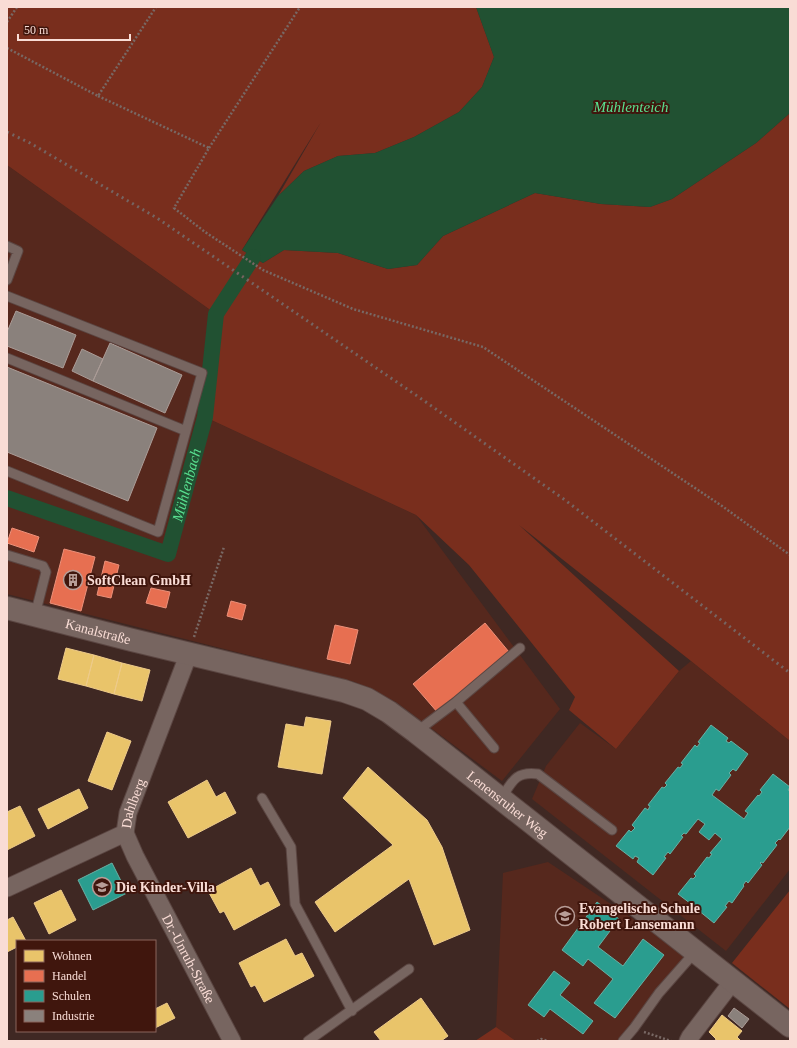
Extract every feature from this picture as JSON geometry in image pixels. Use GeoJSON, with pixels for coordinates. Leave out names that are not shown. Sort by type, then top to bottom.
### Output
{"type":"FeatureCollection","features":[{"type":"Feature","properties":{"kind":"street","name":"Kanalstraße"},"geometry":{"type":"LineString","coordinates":[[7,608],[189,653]]}},
{"type":"Feature","properties":{"kind":"street","name":"Lenensruher Weg"},"geometry":{"type":"LineString","coordinates":[[189,653],[344,691],[367,699],[389,712],[790,1026]]}},
{"type":"Feature","properties":{"kind":"street","name":"Dahlberg"},"geometry":{"type":"LineString","coordinates":[[7,888],[125,833],[128,813],[189,653]]}},
{"type":"Feature","properties":{"kind":"street","name":"Dr.-Unruh-Straße"},"geometry":{"type":"LineString","coordinates":[[125,833],[135,856],[232,1041]]}},
{"type":"Feature","properties":{"kind":"street"},"geometry":{"type":"LineString","coordinates":[[688,1041],[733,981]]}},
{"type":"Feature","properties":{"kind":"lane"},"geometry":{"type":"LineString","coordinates":[[7,246],[18,251],[7,280]]}},
{"type":"Feature","properties":{"kind":"lane"},"geometry":{"type":"LineString","coordinates":[[7,296],[202,373],[158,532],[7,471]]}},
{"type":"Feature","properties":{"kind":"lane"},"geometry":{"type":"LineString","coordinates":[[7,358],[186,431]]}},
{"type":"Feature","properties":{"kind":"lane"},"geometry":{"type":"LineString","coordinates":[[7,554],[43,566],[46,572],[35,615]]}},
{"type":"Feature","properties":{"kind":"lane"},"geometry":{"type":"LineString","coordinates":[[416,732],[456,702],[520,648]]}},
{"type":"Feature","properties":{"kind":"lane"},"geometry":{"type":"LineString","coordinates":[[456,702],[494,748]]}},
{"type":"Feature","properties":{"kind":"lane"},"geometry":{"type":"LineString","coordinates":[[501,799],[513,780],[526,772],[538,774],[612,830]]}},
{"type":"Feature","properties":{"kind":"lane"},"geometry":{"type":"LineString","coordinates":[[262,798],[291,847],[295,904],[352,1011]]}},
{"type":"Feature","properties":{"kind":"lane"},"geometry":{"type":"LineString","coordinates":[[623,1041],[659,993],[695,952]]}},
{"type":"Feature","properties":{"kind":"lane"},"geometry":{"type":"LineString","coordinates":[[308,1041],[409,969]]}},
{"type":"Feature","properties":{"kind":"path"},"geometry":{"type":"LineString","coordinates":[[7,22],[16,7]]}},
{"type":"Feature","properties":{"kind":"path"},"geometry":{"type":"LineString","coordinates":[[98,96],[156,7]]}},
{"type":"Feature","properties":{"kind":"path"},"geometry":{"type":"LineString","coordinates":[[300,7],[209,148],[174,208],[262,270],[354,309],[483,347],[722,506],[790,555]]}},
{"type":"Feature","properties":{"kind":"path"},"geometry":{"type":"LineString","coordinates":[[7,48],[98,96],[209,148]]}},
{"type":"Feature","properties":{"kind":"path"},"geometry":{"type":"LineString","coordinates":[[189,653],[224,547]]}},
{"type":"Feature","properties":{"kind":"path"},"geometry":{"type":"LineString","coordinates":[[634,1028],[671,1041]]}},
{"type":"Feature","properties":{"kind":"path"},"geometry":{"type":"LineString","coordinates":[[537,1041],[541,1039],[548,1041]]}},
{"type":"Feature","properties":{"kind":"shaded area"},"geometry":{"type":"Polygon","coordinates":[[[7,7],[476,7],[494,57],[482,87],[459,112],[414,137],[375,153],[338,156],[304,171],[278,196],[321,122],[242,250],[263,263],[284,250],[338,253],[388,269],[417,265],[443,236],[535,193],[601,204],[650,207],[672,199],[756,143],[790,113],[790,741],[519,525],[679,671],[616,749],[569,710],[575,697],[469,565],[416,515],[205,417],[216,314],[7,165],[7,7]]]}},
{"type":"Feature","properties":{"kind":"shaded area"},"geometry":{"type":"Polygon","coordinates":[[[7,165],[216,314],[205,417],[416,515],[560,709],[502,781],[396,702],[355,682],[7,594],[7,165]]]}},
{"type":"Feature","properties":{"kind":"shaded area","name":"Evangelische Schule Robert Lansemann"},"geometry":{"type":"Polygon","coordinates":[[[691,661],[790,741],[790,869],[726,951],[532,799],[546,766],[580,723],[616,749],[679,671],[691,661]]]}},
{"type":"Feature","properties":{"kind":"shaded area","name":"Evangelische Schule Robert Lansemann"},"geometry":{"type":"Polygon","coordinates":[[[548,862],[693,959],[623,1041],[516,1041],[496,1027],[503,873],[548,862]]]}},
{"type":"Feature","properties":{"kind":"shaded area"},"geometry":{"type":"Polygon","coordinates":[[[790,890],[790,1009],[732,963],[790,890]]]}},
{"type":"Feature","properties":{"kind":"shaded area"},"geometry":{"type":"Polygon","coordinates":[[[496,1027],[516,1041],[475,1041],[496,1027]]]}},
{"type":"Feature","properties":{"kind":"water","name":"Mühlenteich"},"geometry":{"type":"Polygon","coordinates":[[[476,7],[790,7],[790,113],[756,143],[672,199],[650,207],[601,204],[535,193],[443,236],[417,265],[388,269],[338,253],[284,250],[263,263],[242,250],[278,196],[304,171],[338,156],[375,153],[414,137],[459,112],[482,87],[494,57],[476,7]]]}},
{"type":"Feature","properties":{"kind":"building: Wohnen"},"geometry":{"type":"Polygon","coordinates":[[[66,648],[94,655],[86,686],[58,679],[66,648]]]}},
{"type":"Feature","properties":{"kind":"building: Wohnen"},"geometry":{"type":"Polygon","coordinates":[[[94,655],[122,663],[114,694],[86,686],[94,655]]]}},
{"type":"Feature","properties":{"kind":"building: Wohnen"},"geometry":{"type":"Polygon","coordinates":[[[122,663],[150,670],[142,701],[114,694],[122,663]]]}},
{"type":"Feature","properties":{"kind":"building: Wohnen"},"geometry":{"type":"Polygon","coordinates":[[[306,717],[331,721],[322,774],[278,767],[286,724],[304,727],[306,717]]]}},
{"type":"Feature","properties":{"kind":"building: Wohnen"},"geometry":{"type":"Polygon","coordinates":[[[107,732],[131,741],[112,790],[88,781],[107,732]]]}},
{"type":"Feature","properties":{"kind":"building: Wohnen"},"geometry":{"type":"Polygon","coordinates":[[[368,767],[427,820],[442,847],[470,930],[434,945],[409,879],[335,932],[315,902],[393,845],[343,798],[368,767]]]}},
{"type":"Feature","properties":{"kind":"building: Wohnen"},"geometry":{"type":"Polygon","coordinates":[[[207,780],[216,797],[225,792],[236,813],[188,838],[168,802],[207,780]]]}},
{"type":"Feature","properties":{"kind":"building: Wohnen"},"geometry":{"type":"Polygon","coordinates":[[[79,789],[88,808],[48,829],[38,809],[79,789]]]}},
{"type":"Feature","properties":{"kind":"building: Wohnen"},"geometry":{"type":"Polygon","coordinates":[[[20,806],[35,836],[7,850],[7,812],[20,806]]]}},
{"type":"Feature","properties":{"kind":"building: Wohnen"},"geometry":{"type":"Polygon","coordinates":[[[251,868],[260,886],[268,882],[280,905],[234,930],[224,911],[220,913],[208,891],[251,868]]]}},
{"type":"Feature","properties":{"kind":"building: Wohnen"},"geometry":{"type":"Polygon","coordinates":[[[61,890],[76,920],[49,934],[34,903],[61,890]]]}},
{"type":"Feature","properties":{"kind":"building: Wohnen"},"geometry":{"type":"Polygon","coordinates":[[[13,917],[25,940],[16,940],[16,948],[7,952],[7,920],[13,917]]]}},
{"type":"Feature","properties":{"kind":"building: Wohnen"},"geometry":{"type":"Polygon","coordinates":[[[286,939],[295,956],[302,953],[314,976],[264,1002],[255,985],[251,987],[239,963],[286,939]]]}},
{"type":"Feature","properties":{"kind":"building: Wohnen"},"geometry":{"type":"Polygon","coordinates":[[[421,998],[448,1036],[441,1041],[381,1041],[374,1032],[421,998]]]}},
{"type":"Feature","properties":{"kind":"building: Wohnen"},"geometry":{"type":"Polygon","coordinates":[[[167,1003],[175,1018],[156,1028],[156,1008],[167,1003]]]}},
{"type":"Feature","properties":{"kind":"building: Wohnen"},"geometry":{"type":"Polygon","coordinates":[[[722,1015],[742,1031],[737,1037],[740,1040],[739,1041],[715,1041],[716,1039],[709,1032],[722,1015]]]}},
{"type":"Feature","properties":{"kind":"building: Handel"},"geometry":{"type":"Polygon","coordinates":[[[12,528],[39,537],[34,552],[7,543],[12,528]]]}},
{"type":"Feature","properties":{"kind":"building: Handel","name":"SoftClean GmbH"},"geometry":{"type":"Polygon","coordinates":[[[64,549],[95,557],[81,611],[50,603],[64,549]]]}},
{"type":"Feature","properties":{"kind":"building: Handel"},"geometry":{"type":"Polygon","coordinates":[[[105,561],[119,565],[111,598],[97,595],[105,561]]]}},
{"type":"Feature","properties":{"kind":"building: Handel"},"geometry":{"type":"Polygon","coordinates":[[[151,588],[170,592],[166,608],[146,603],[151,588]]]}},
{"type":"Feature","properties":{"kind":"building: Handel"},"geometry":{"type":"Polygon","coordinates":[[[231,601],[246,605],[242,620],[227,616],[231,601]]]}},
{"type":"Feature","properties":{"kind":"building: Handel"},"geometry":{"type":"Polygon","coordinates":[[[485,623],[509,652],[438,713],[413,684],[485,623]]]}},
{"type":"Feature","properties":{"kind":"building: Handel"},"geometry":{"type":"Polygon","coordinates":[[[335,625],[358,630],[350,664],[327,659],[335,625]]]}},
{"type":"Feature","properties":{"kind":"building: Schulen"},"geometry":{"type":"Polygon","coordinates":[[[711,725],[728,738],[726,741],[729,743],[731,741],[748,754],[736,771],[733,769],[729,773],[731,775],[719,791],[716,789],[712,795],[744,819],[748,813],[745,811],[758,795],[759,796],[762,792],[760,790],[773,774],[790,787],[788,790],[790,791],[790,827],[780,840],[779,839],[775,843],[777,845],[763,863],[760,863],[762,865],[748,883],[746,881],[732,903],[729,901],[725,906],[727,907],[714,923],[698,910],[700,908],[697,906],[695,907],[678,894],[691,878],[693,879],[696,876],[694,874],[707,857],[709,858],[712,854],[710,853],[722,839],[715,833],[709,840],[699,832],[705,824],[698,819],[686,834],[684,833],[681,836],[683,837],[670,854],[668,852],[664,857],[666,858],[653,875],[637,862],[639,858],[635,856],[633,859],[616,846],[629,830],[631,832],[635,828],[632,825],[645,808],[648,810],[650,806],[648,805],[662,787],[664,788],[667,785],[665,783],[678,767],[680,768],[683,764],[681,763],[695,745],[697,747],[700,743],[698,742],[711,725]]]}},
{"type":"Feature","properties":{"kind":"building: Schulen","name":"Die Kinder-Villa"},"geometry":{"type":"Polygon","coordinates":[[[112,863],[127,893],[93,910],[78,880],[112,863]]]}},
{"type":"Feature","properties":{"kind":"building: Schulen"},"geometry":{"type":"Polygon","coordinates":[[[597,902],[619,919],[598,947],[623,966],[643,939],[664,955],[615,1018],[594,1003],[613,979],[588,959],[583,966],[562,950],[597,902]]]}},
{"type":"Feature","properties":{"kind":"building: Schulen"},"geometry":{"type":"Polygon","coordinates":[[[554,971],[570,983],[560,995],[593,1021],[583,1034],[550,1009],[544,1017],[528,1005],[554,971]]]}},
{"type":"Feature","properties":{"kind":"building: Industrie"},"geometry":{"type":"Polygon","coordinates":[[[16,311],[76,335],[63,368],[7,346],[7,332],[16,311]]]}},
{"type":"Feature","properties":{"kind":"building: Industrie"},"geometry":{"type":"Polygon","coordinates":[[[110,343],[182,375],[165,413],[93,381],[110,343]]]}},
{"type":"Feature","properties":{"kind":"building: Industrie"},"geometry":{"type":"Polygon","coordinates":[[[82,349],[103,359],[93,381],[72,371],[82,349]]]}},
{"type":"Feature","properties":{"kind":"building: Industrie"},"geometry":{"type":"Polygon","coordinates":[[[7,367],[157,428],[128,501],[7,452],[7,367]]]}},
{"type":"Feature","properties":{"kind":"building: Industrie"},"geometry":{"type":"Polygon","coordinates":[[[734,1008],[749,1019],[742,1028],[728,1016],[734,1008]]]}},
{"type":"Feature","properties":{"kind":"waterway","name":"Mühlenbach"},"geometry":{"type":"LineString","coordinates":[[7,498],[168,554],[205,417],[216,314],[253,257]]}},
{"type":"Feature","properties":{"kind":"railway"},"geometry":{"type":"LineString","coordinates":[[7,132],[30,143],[157,218],[423,400],[565,500],[790,673]]}},
{"type":"Feature","properties":{"kind":"place","name":"SoftClean GmbH"},"geometry":{"type":"Point","coordinates":[73,580]}},
{"type":"Feature","properties":{"kind":"place","name":"Die Kinder-Villa"},"geometry":{"type":"Point","coordinates":[102,887]}},
{"type":"Feature","properties":{"kind":"place","name":"Evangelische Schule Robert Lansemann"},"geometry":{"type":"Point","coordinates":[565,916]}}]}
